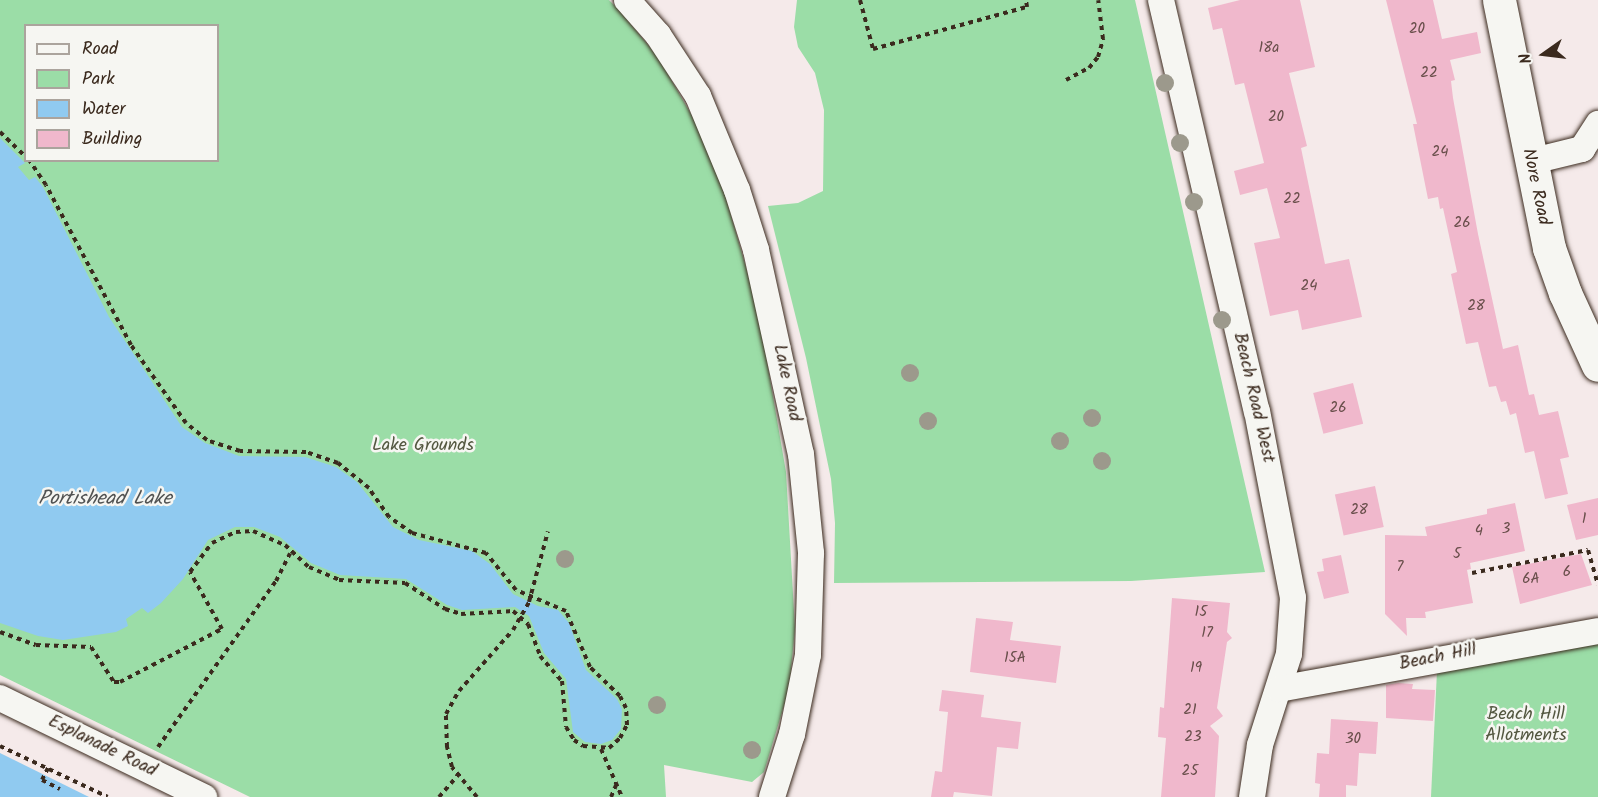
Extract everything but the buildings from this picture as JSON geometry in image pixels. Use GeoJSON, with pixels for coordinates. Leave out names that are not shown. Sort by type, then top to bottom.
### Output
{"type":"FeatureCollection","features":[{"type":"Feature","properties":{"kind":"street","name":"Lake Road"},"geometry":{"type":"LineString","coordinates":[[627,0],[679,64],[723,152],[756,250],[801,454],[811,553],[808,655],[792,734],[772,797]]}},
{"type":"Feature","properties":{"kind":"street","name":"Beach Road West"},"geometry":{"type":"LineString","coordinates":[[1161,0],[1289,566],[1293,630],[1279,689],[1260,745],[1252,797]]}},
{"type":"Feature","properties":{"kind":"street","name":"Nore Road"},"geometry":{"type":"LineString","coordinates":[[1499,0],[1529,162],[1556,271],[1598,365]]}},
{"type":"Feature","properties":{"kind":"street"},"geometry":{"type":"LineString","coordinates":[[1529,162],[1582,149],[1598,124]]}},
{"type":"Feature","properties":{"kind":"street","name":"Beach Hill"},"geometry":{"type":"LineString","coordinates":[[1279,689],[1598,631]]}},
{"type":"Feature","properties":{"kind":"street","name":"Esplanade Road"},"geometry":{"type":"LineString","coordinates":[[0,698],[204,797]]}},
{"type":"Feature","properties":{"kind":"path"},"geometry":{"type":"LineString","coordinates":[[860,0],[873,49],[1028,7],[1026,0]]}},
{"type":"Feature","properties":{"kind":"path"},"geometry":{"type":"LineString","coordinates":[[1066,80],[1089,68],[1098,57],[1102,39],[1098,0]]}},
{"type":"Feature","properties":{"kind":"path"},"geometry":{"type":"LineString","coordinates":[[0,132],[24,155]]}},
{"type":"Feature","properties":{"kind":"path"},"geometry":{"type":"LineString","coordinates":[[0,632],[36,645],[91,647],[114,682],[120,682],[222,629],[190,572],[212,543],[236,532],[253,531],[278,541],[309,567],[339,580],[405,583],[453,612],[480,615],[507,610],[521,614],[528,624],[540,656],[562,681],[569,735],[583,747],[601,748],[615,744],[625,732],[626,708],[620,696],[590,668],[566,610],[529,600],[516,590],[486,553],[412,533],[395,523],[360,479],[338,463],[306,452],[240,451],[207,440],[186,423],[131,345],[46,185],[30,162]]}},
{"type":"Feature","properties":{"kind":"path"},"geometry":{"type":"LineString","coordinates":[[477,797],[460,773],[452,767],[445,725],[449,706],[521,614],[529,600],[548,531]]}},
{"type":"Feature","properties":{"kind":"path"},"geometry":{"type":"LineString","coordinates":[[1472,573],[1588,550],[1598,585]]}},
{"type":"Feature","properties":{"kind":"path"},"geometry":{"type":"LineString","coordinates":[[155,752],[166,731],[186,709],[276,581],[290,553]]}},
{"type":"Feature","properties":{"kind":"path"},"geometry":{"type":"LineString","coordinates":[[0,746],[108,797]]}},
{"type":"Feature","properties":{"kind":"path"},"geometry":{"type":"LineString","coordinates":[[601,748],[622,797]]}},
{"type":"Feature","properties":{"kind":"path"},"geometry":{"type":"LineString","coordinates":[[48,768],[42,780],[60,789]]}},
{"type":"Feature","properties":{"kind":"path"},"geometry":{"type":"LineString","coordinates":[[439,797],[460,773]]}},
{"type":"Feature","properties":{"kind":"path"},"geometry":{"type":"LineString","coordinates":[[610,797],[616,784]]}},
{"type":"Feature","properties":{"kind":"green space","name":"Lake Grounds"},"geometry":{"type":"Polygon","coordinates":[[[0,0],[609,0],[658,57],[699,128],[724,191],[758,309],[786,472],[795,629],[789,689],[764,772],[752,782],[664,765],[666,797],[250,797],[0,675],[0,0]]]}},
{"type":"Feature","properties":{"kind":"green space"},"geometry":{"type":"Polygon","coordinates":[[[797,0],[1135,0],[1265,572],[1131,581],[834,583],[835,523],[831,479],[806,358],[768,206],[798,203],[823,191],[824,110],[815,73],[798,47],[794,27],[797,0]]]}},
{"type":"Feature","properties":{"kind":"green space","name":"Beach Hill Allotments"},"geometry":{"type":"Polygon","coordinates":[[[1598,642],[1598,797],[1431,797],[1437,671],[1598,642]]]}},
{"type":"Feature","properties":{"kind":"water","name":"Portishead Lake"},"geometry":{"type":"Polygon","coordinates":[[[0,138],[25,163],[18,167],[29,180],[35,177],[43,187],[109,317],[182,427],[205,443],[239,456],[305,457],[336,467],[357,482],[393,527],[419,540],[472,551],[490,564],[513,594],[538,606],[558,610],[569,623],[586,670],[617,699],[622,709],[621,729],[612,740],[601,744],[585,742],[573,732],[566,679],[544,653],[529,616],[515,607],[462,610],[447,605],[406,579],[340,575],[311,563],[280,537],[254,527],[235,527],[208,540],[183,579],[161,603],[148,613],[142,608],[126,619],[128,626],[116,632],[63,640],[38,636],[0,623],[0,138]]]}},
{"type":"Feature","properties":{"kind":"water"},"geometry":{"type":"Polygon","coordinates":[[[0,753],[89,797],[0,797],[0,753]]]}}]}
